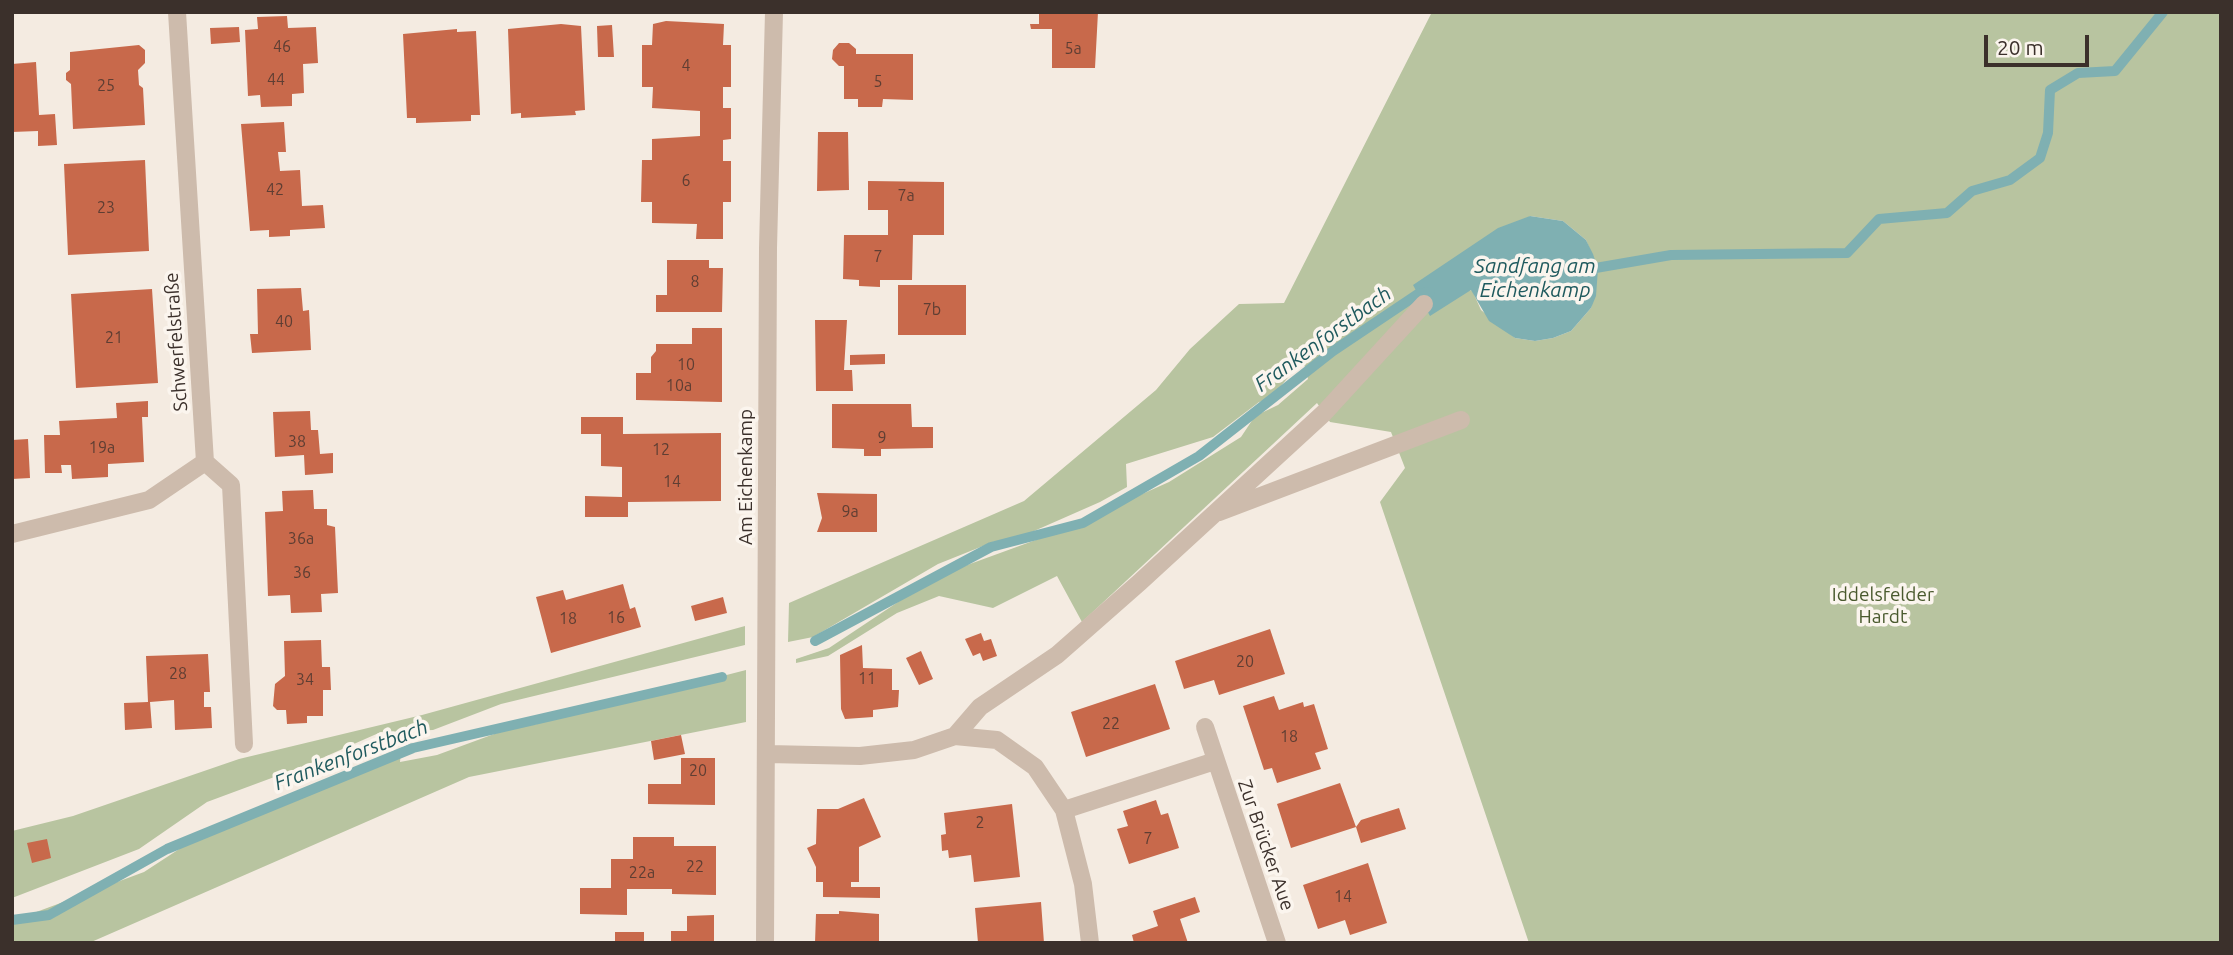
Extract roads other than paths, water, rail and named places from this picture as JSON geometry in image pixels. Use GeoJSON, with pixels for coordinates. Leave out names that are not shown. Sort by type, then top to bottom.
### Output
{"type":"FeatureCollection","features":[{"type":"Feature","properties":{"kind":"street","name":"Schwerfelstraße"},"geometry":{"type":"LineString","coordinates":[[177,12],[205,462]]}},
{"type":"Feature","properties":{"kind":"street","name":"Am Eichenkamp"},"geometry":{"type":"LineString","coordinates":[[765,943],[768,754],[768,248],[774,12]]}},
{"type":"Feature","properties":{"kind":"street"},"geometry":{"type":"LineString","coordinates":[[955,736],[980,706],[1057,655],[1324,413],[1424,304]]}},
{"type":"Feature","properties":{"kind":"street"},"geometry":{"type":"LineString","coordinates":[[1209,516],[1461,419]]}},
{"type":"Feature","properties":{"kind":"street"},"geometry":{"type":"LineString","coordinates":[[12,534],[149,500],[205,462],[231,485],[244,744]]}},
{"type":"Feature","properties":{"kind":"street","name":"Zur Brücker Aue"},"geometry":{"type":"LineString","coordinates":[[1205,727],[1277,943]]}},
{"type":"Feature","properties":{"kind":"street"},"geometry":{"type":"LineString","coordinates":[[768,754],[860,755],[914,750],[955,736],[997,740],[1035,767],[1064,810],[1083,884],[1090,943]]}},
{"type":"Feature","properties":{"kind":"street"},"geometry":{"type":"LineString","coordinates":[[1064,810],[1215,761]]}},
{"type":"Feature","properties":{"kind":"water","name":"Sandfang am Eichenkamp"},"geometry":{"type":"Polygon","coordinates":[[[1530,216],[1563,221],[1586,240],[1593,254],[1598,269],[1596,296],[1591,308],[1571,331],[1535,341],[1515,338],[1489,321],[1471,290],[1430,316],[1413,285],[1498,228],[1530,216]]]}},
{"type":"Feature","properties":{"kind":"waterway","name":"Frankenforstbach"},"geometry":{"type":"LineString","coordinates":[[1584,270],[1671,255],[1847,253],[1879,219],[1947,213],[1972,191],[2010,180],[2040,158],[2048,133],[2050,90],[2078,73],[2115,71],[2163,12]]}},
{"type":"Feature","properties":{"kind":"waterway","name":"Frankenforstbach"},"geometry":{"type":"LineString","coordinates":[[815,641],[991,547],[1083,523],[1199,456],[1333,351],[1418,294],[1430,292]]}},
{"type":"Feature","properties":{"kind":"waterway","name":"Frankenforstbach"},"geometry":{"type":"LineString","coordinates":[[12,920],[49,915],[167,849],[413,748],[722,677]]}},
{"type":"Feature","properties":{"kind":"park label","name":"Iddelsfelder Hardt"},"geometry":{"type":"Point","coordinates":[1883,606]}}]}
